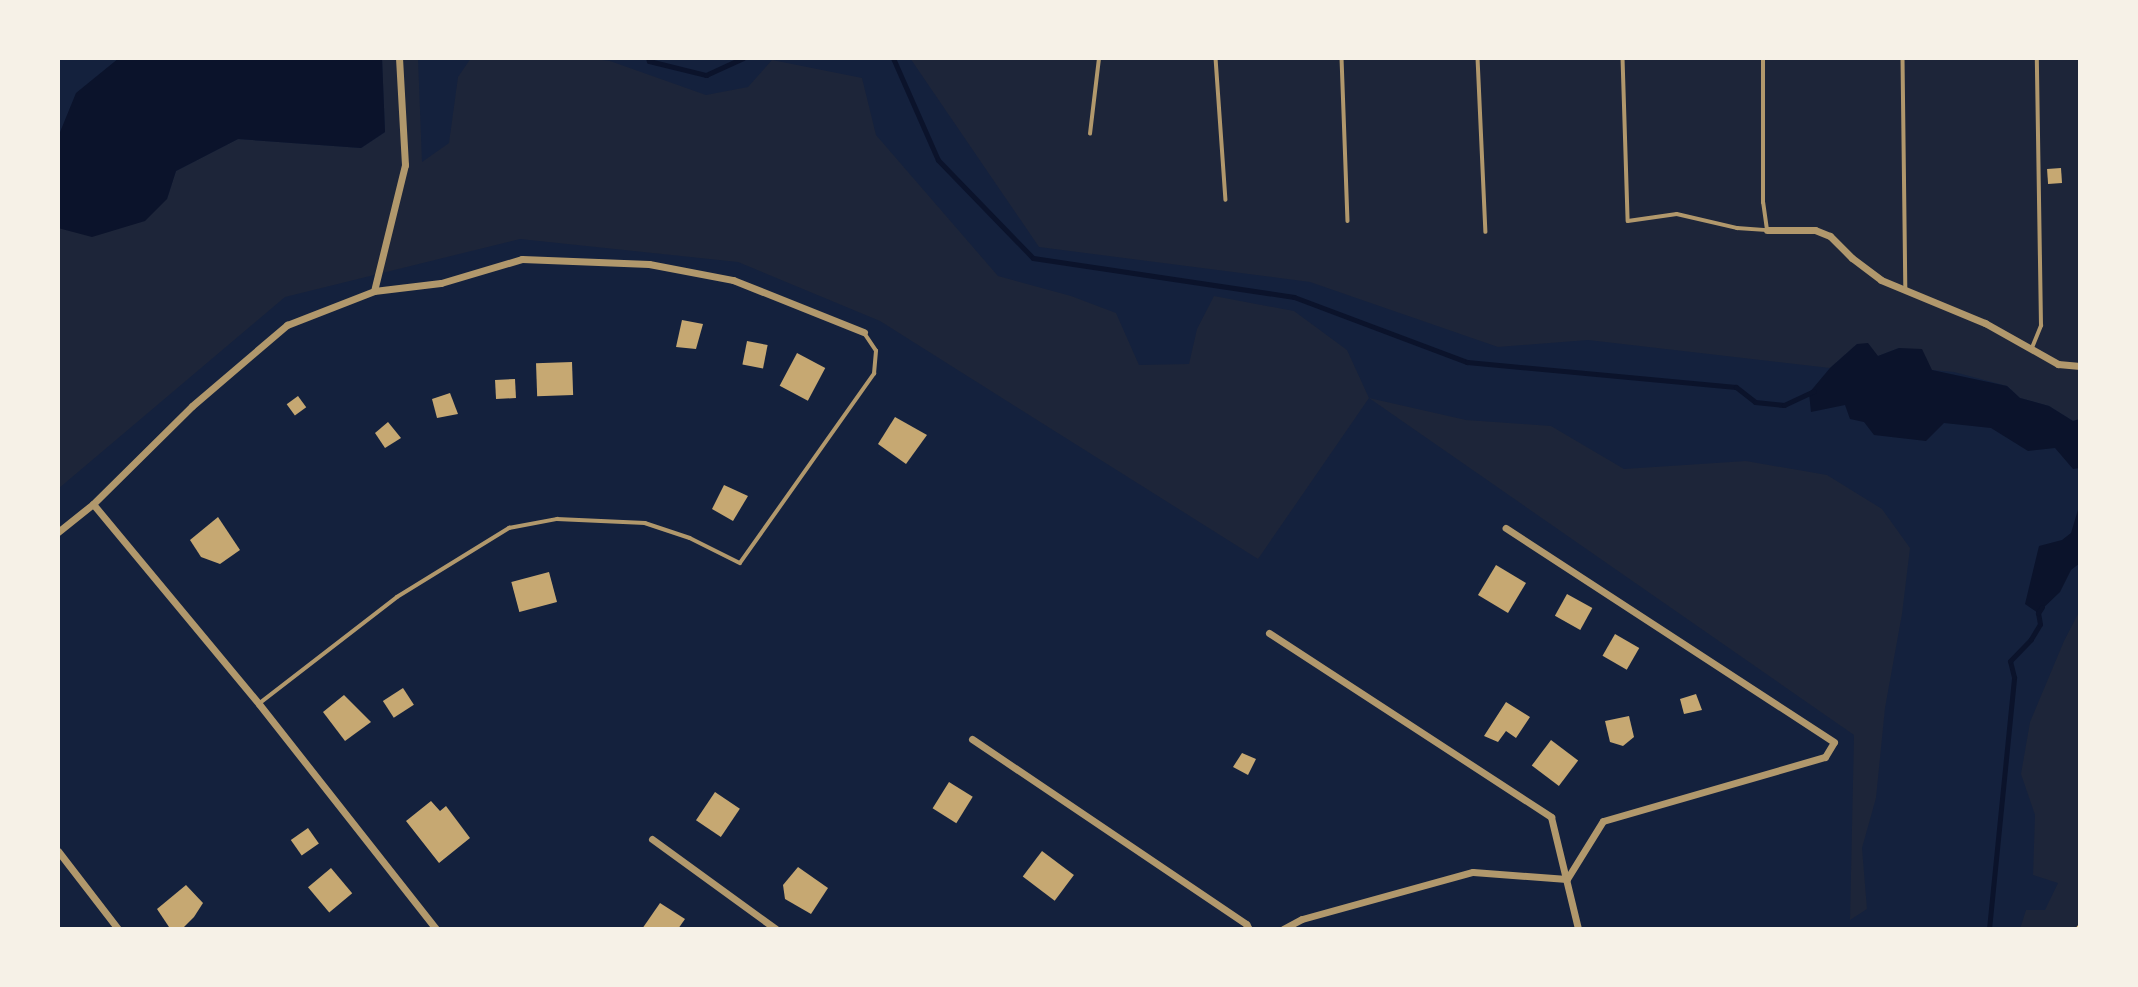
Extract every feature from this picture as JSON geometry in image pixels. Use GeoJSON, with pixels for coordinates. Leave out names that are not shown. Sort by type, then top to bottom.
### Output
{"type":"FeatureCollection","features":[{"type":"Feature","properties":{"kind":"street"},"geometry":{"type":"LineString","coordinates":[[374,290],[405,165],[399,58]]}},
{"type":"Feature","properties":{"kind":"street"},"geometry":{"type":"LineString","coordinates":[[1767,230],[1815,230],[1830,236],[1852,258],[1881,280],[1906,288],[1942,307],[1985,323],[2057,364],[2080,366]]}},
{"type":"Feature","properties":{"kind":"street"},"geometry":{"type":"LineString","coordinates":[[58,532],[93,504],[192,406],[287,325],[374,290],[442,282],[522,259],[649,264],[733,280],[864,332]]}},
{"type":"Feature","properties":{"kind":"street"},"geometry":{"type":"LineString","coordinates":[[93,504],[258,704],[436,929]]}},
{"type":"Feature","properties":{"kind":"street"},"geometry":{"type":"LineString","coordinates":[[1506,528],[1835,742],[1825,757],[1603,821],[1567,879]]}},
{"type":"Feature","properties":{"kind":"street"},"geometry":{"type":"LineString","coordinates":[[1269,633],[1551,817],[1578,929]]}},
{"type":"Feature","properties":{"kind":"street"},"geometry":{"type":"LineString","coordinates":[[972,738],[1246,924],[1249,929]]}},
{"type":"Feature","properties":{"kind":"street"},"geometry":{"type":"LineString","coordinates":[[653,839],[776,929]]}},
{"type":"Feature","properties":{"kind":"street"},"geometry":{"type":"LineString","coordinates":[[58,851],[118,929]]}},
{"type":"Feature","properties":{"kind":"street"},"geometry":{"type":"LineString","coordinates":[[1283,929],[1301,919],[1473,872],[1567,879]]}},
{"type":"Feature","properties":{"kind":"lane"},"geometry":{"type":"LineString","coordinates":[[1090,135],[1099,58]]}},
{"type":"Feature","properties":{"kind":"lane"},"geometry":{"type":"LineString","coordinates":[[1216,58],[1226,200]]}},
{"type":"Feature","properties":{"kind":"lane"},"geometry":{"type":"LineString","coordinates":[[1342,58],[1348,221]]}},
{"type":"Feature","properties":{"kind":"lane"},"geometry":{"type":"LineString","coordinates":[[1478,58],[1486,232]]}},
{"type":"Feature","properties":{"kind":"lane"},"geometry":{"type":"LineString","coordinates":[[1623,58],[1628,221],[1677,214],[1737,228],[1767,230],[1763,203],[1763,58]]}},
{"type":"Feature","properties":{"kind":"lane"},"geometry":{"type":"LineString","coordinates":[[1903,58],[1906,288]]}},
{"type":"Feature","properties":{"kind":"lane"},"geometry":{"type":"LineString","coordinates":[[2031,350],[2041,326],[2038,58]]}},
{"type":"Feature","properties":{"kind":"lane"},"geometry":{"type":"LineString","coordinates":[[258,704],[397,597],[509,528],[557,519],[645,523],[690,538],[740,563],[874,374],[876,351],[864,332]]}},
{"type":"Feature","properties":{"kind":"path"},"geometry":{"type":"LineString","coordinates":[[2076,929],[2080,924]]}},
{"type":"Feature","properties":{"kind":"shaded area"},"geometry":{"type":"Polygon","coordinates":[[[119,58],[382,58],[385,132],[361,148],[238,139],[176,171],[167,199],[145,221],[92,237],[58,228],[58,137],[76,93],[119,58]]]}},
{"type":"Feature","properties":{"kind":"shaded area"},"geometry":{"type":"Polygon","coordinates":[[[382,58],[418,58],[422,162],[449,143],[458,77],[471,58],[586,58],[610,61],[706,95],[748,87],[772,60],[862,78],[876,135],[998,276],[1071,296],[1116,313],[1139,365],[1189,364],[1197,329],[1214,296],[1294,311],[1347,350],[1369,398],[1258,559],[880,321],[738,262],[520,239],[285,297],[58,489],[58,228],[167,199],[176,171],[238,139],[361,148],[385,132],[382,58]]]}},
{"type":"Feature","properties":{"kind":"shaded area"},"geometry":{"type":"Polygon","coordinates":[[[910,58],[2080,58],[2080,419],[2073,421],[2049,406],[2020,398],[2007,386],[1954,372],[1932,370],[1899,348],[1878,356],[1857,344],[1830,368],[1588,340],[1498,347],[1310,282],[1039,247],[910,58]]]}},
{"type":"Feature","properties":{"kind":"shaded area"},"geometry":{"type":"Polygon","coordinates":[[[1868,343],[1878,356],[1899,348],[1922,349],[1932,370],[2007,386],[2020,398],[2049,406],[2073,421],[2080,419],[2080,468],[2073,469],[2055,448],[2028,451],[1991,428],[1944,423],[1926,441],[1874,435],[1864,422],[1850,419],[1845,405],[1811,412],[1809,393],[1830,368],[1857,344],[1868,343]]]}},
{"type":"Feature","properties":{"kind":"shaded area"},"geometry":{"type":"Polygon","coordinates":[[[1369,398],[1466,420],[1551,426],[1624,469],[1746,461],[1827,475],[1882,509],[1910,548],[1902,614],[1885,708],[1876,798],[1862,848],[1867,909],[1850,920],[1854,735],[1369,398]]]}},
{"type":"Feature","properties":{"kind":"shaded area"},"geometry":{"type":"Polygon","coordinates":[[[2080,503],[2080,563],[2071,570],[2060,592],[2038,613],[2025,604],[2039,546],[2062,540],[2071,533],[2080,503]]]}},
{"type":"Feature","properties":{"kind":"shaded area"},"geometry":{"type":"Polygon","coordinates":[[[2080,610],[2080,929],[2020,929],[2026,910],[2045,910],[2058,883],[2033,875],[2035,815],[2021,774],[2030,722],[2080,610]]]}},
{"type":"Feature","properties":{"kind":"building"},"geometry":{"type":"Polygon","coordinates":[[[2061,168],[2062,183],[2048,184],[2047,169],[2061,168]]]}},
{"type":"Feature","properties":{"kind":"building"},"geometry":{"type":"Polygon","coordinates":[[[682,320],[703,324],[696,349],[676,347],[682,320]]]}},
{"type":"Feature","properties":{"kind":"building"},"geometry":{"type":"Polygon","coordinates":[[[747,341],[768,345],[763,369],[742,365],[747,341]]]}},
{"type":"Feature","properties":{"kind":"building"},"geometry":{"type":"Polygon","coordinates":[[[797,353],[825,368],[808,401],[780,386],[797,353]]]}},
{"type":"Feature","properties":{"kind":"building"},"geometry":{"type":"Polygon","coordinates":[[[572,362],[573,395],[537,396],[536,363],[572,362]]]}},
{"type":"Feature","properties":{"kind":"building"},"geometry":{"type":"Polygon","coordinates":[[[515,379],[516,398],[496,399],[495,380],[515,379]]]}},
{"type":"Feature","properties":{"kind":"building"},"geometry":{"type":"Polygon","coordinates":[[[450,393],[458,414],[437,418],[432,399],[450,393]]]}},
{"type":"Feature","properties":{"kind":"building"},"geometry":{"type":"Polygon","coordinates":[[[298,396],[306,407],[295,416],[287,404],[298,396]]]}},
{"type":"Feature","properties":{"kind":"building"},"geometry":{"type":"Polygon","coordinates":[[[895,417],[927,435],[906,464],[878,444],[895,417]]]}},
{"type":"Feature","properties":{"kind":"building"},"geometry":{"type":"Polygon","coordinates":[[[388,422],[401,438],[385,448],[375,433],[388,422]]]}},
{"type":"Feature","properties":{"kind":"building"},"geometry":{"type":"Polygon","coordinates":[[[724,485],[748,496],[733,521],[712,509],[724,485]]]}},
{"type":"Feature","properties":{"kind":"building"},"geometry":{"type":"Polygon","coordinates":[[[218,517],[240,550],[220,564],[201,557],[190,540],[218,517]]]}},
{"type":"Feature","properties":{"kind":"building"},"geometry":{"type":"Polygon","coordinates":[[[1496,565],[1526,583],[1508,613],[1478,595],[1496,565]]]}},
{"type":"Feature","properties":{"kind":"building"},"geometry":{"type":"Polygon","coordinates":[[[549,572],[557,602],[519,612],[511,582],[549,572]]]}},
{"type":"Feature","properties":{"kind":"building"},"geometry":{"type":"Polygon","coordinates":[[[1567,594],[1592,608],[1580,630],[1555,616],[1567,594]]]}},
{"type":"Feature","properties":{"kind":"building"},"geometry":{"type":"Polygon","coordinates":[[[1615,634],[1639,648],[1627,670],[1602,656],[1615,634]]]}},
{"type":"Feature","properties":{"kind":"building"},"geometry":{"type":"Polygon","coordinates":[[[403,688],[414,705],[394,718],[383,701],[403,688]]]}},
{"type":"Feature","properties":{"kind":"building"},"geometry":{"type":"Polygon","coordinates":[[[1696,694],[1702,710],[1684,714],[1680,699],[1696,694]]]}},
{"type":"Feature","properties":{"kind":"building"},"geometry":{"type":"Polygon","coordinates":[[[344,695],[371,722],[345,741],[323,712],[344,695]]]}},
{"type":"Feature","properties":{"kind":"building"},"geometry":{"type":"Polygon","coordinates":[[[1506,702],[1530,717],[1516,738],[1506,731],[1498,742],[1484,736],[1506,702]]]}},
{"type":"Feature","properties":{"kind":"building"},"geometry":{"type":"Polygon","coordinates":[[[1629,716],[1634,737],[1623,746],[1610,742],[1605,721],[1629,716]]]}},
{"type":"Feature","properties":{"kind":"building"},"geometry":{"type":"Polygon","coordinates":[[[1551,740],[1578,760],[1559,786],[1532,766],[1551,740]]]}},
{"type":"Feature","properties":{"kind":"building"},"geometry":{"type":"Polygon","coordinates":[[[1242,753],[1256,759],[1248,775],[1233,767],[1242,753]]]}},
{"type":"Feature","properties":{"kind":"building"},"geometry":{"type":"Polygon","coordinates":[[[949,782],[973,797],[956,823],[933,808],[949,782]]]}},
{"type":"Feature","properties":{"kind":"building"},"geometry":{"type":"Polygon","coordinates":[[[715,792],[740,809],[721,837],[696,820],[715,792]]]}},
{"type":"Feature","properties":{"kind":"building"},"geometry":{"type":"Polygon","coordinates":[[[431,801],[440,811],[446,806],[470,838],[439,863],[406,821],[431,801]]]}},
{"type":"Feature","properties":{"kind":"building"},"geometry":{"type":"Polygon","coordinates":[[[308,828],[319,844],[302,856],[291,840],[308,828]]]}},
{"type":"Feature","properties":{"kind":"building"},"geometry":{"type":"Polygon","coordinates":[[[1042,851],[1074,875],[1055,901],[1023,877],[1042,851]]]}},
{"type":"Feature","properties":{"kind":"building"},"geometry":{"type":"Polygon","coordinates":[[[798,867],[828,888],[811,914],[785,899],[783,885],[798,867]]]}},
{"type":"Feature","properties":{"kind":"building"},"geometry":{"type":"Polygon","coordinates":[[[331,868],[352,893],[329,913],[308,887],[331,868]]]}},
{"type":"Feature","properties":{"kind":"building"},"geometry":{"type":"Polygon","coordinates":[[[186,885],[203,903],[182,929],[169,927],[157,909],[186,885]]]}},
{"type":"Feature","properties":{"kind":"building"},"geometry":{"type":"Polygon","coordinates":[[[660,903],[685,919],[678,929],[642,929],[660,903]]]}},
{"type":"Feature","properties":{"kind":"waterway"},"geometry":{"type":"LineString","coordinates":[[648,58],[649,61],[706,75],[743,58]]}},
{"type":"Feature","properties":{"kind":"waterway"},"geometry":{"type":"LineString","coordinates":[[893,58],[938,160],[1033,258],[1294,297],[1467,362],[1736,387],[1755,402],[1784,405],[1814,391]]}},
{"type":"Feature","properties":{"kind":"waterway"},"geometry":{"type":"LineString","coordinates":[[1989,929],[2014,677],[2010,661],[2031,639],[2040,624],[2038,613],[2042,607]]}}]}
